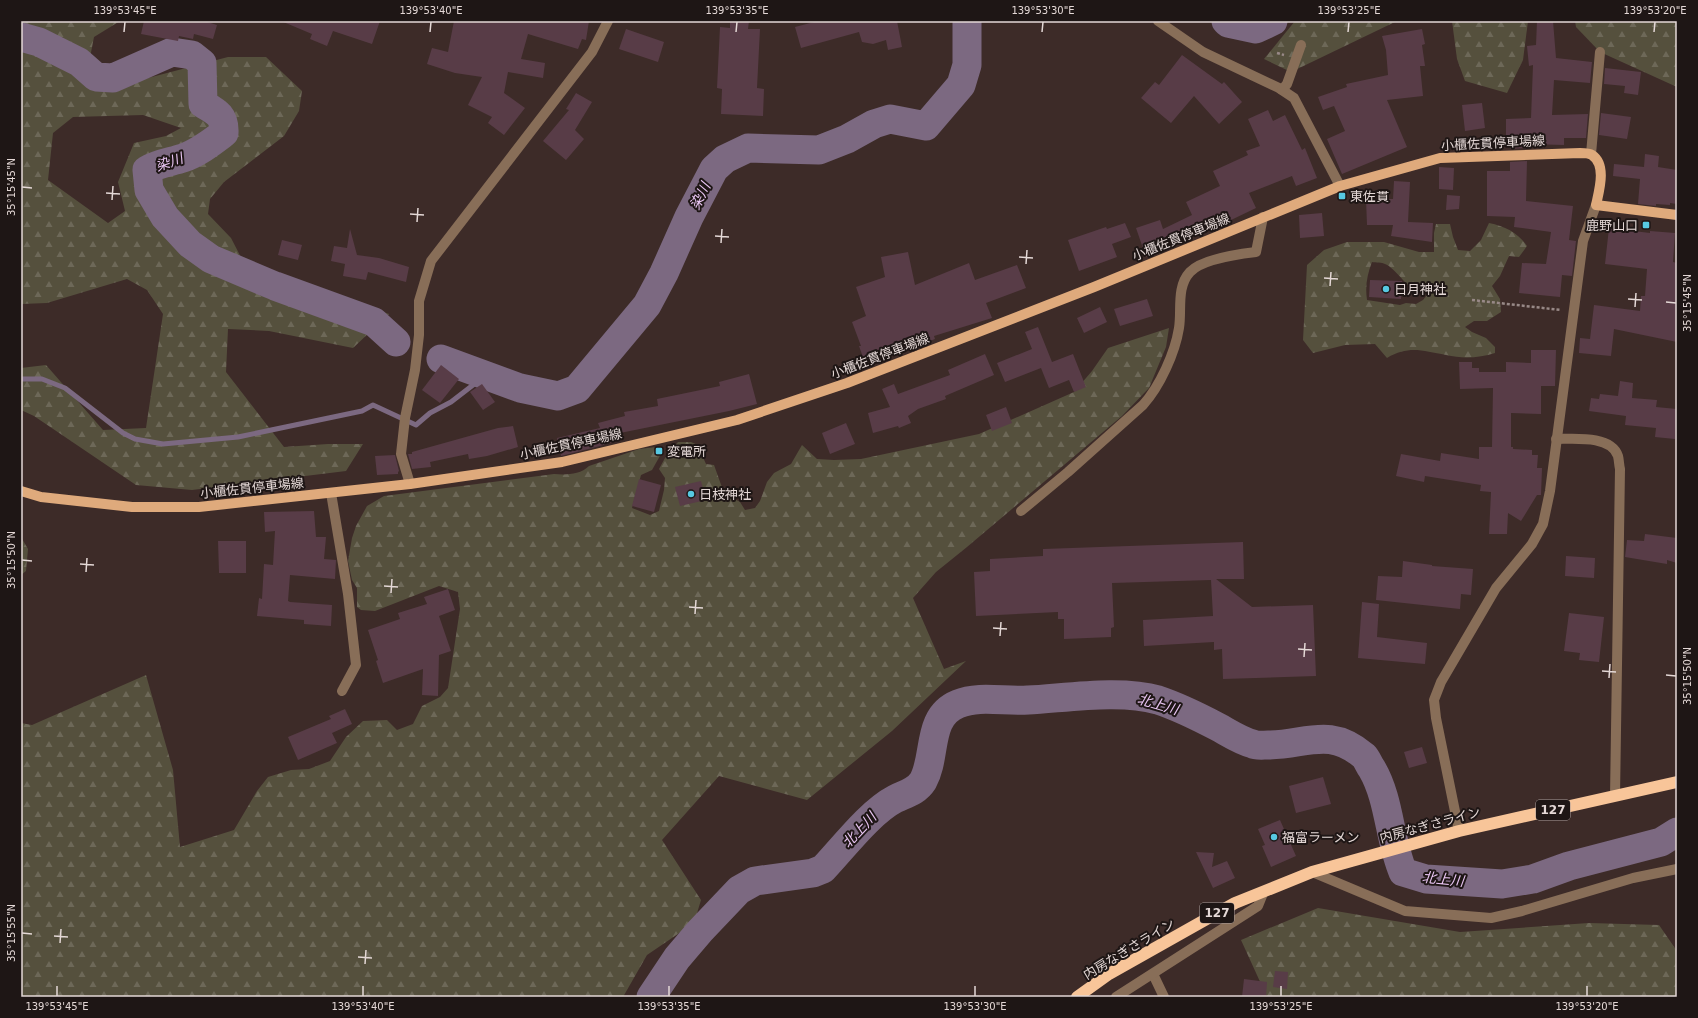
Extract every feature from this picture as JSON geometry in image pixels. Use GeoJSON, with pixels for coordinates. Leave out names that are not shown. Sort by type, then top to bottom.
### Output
{"type":"FeatureCollection","features":[{"type":"Feature","properties":{"kind":"highway","name":"内房なぎさライン"},"geometry":{"type":"LineString","coordinates":[[1077,997],[1116,970],[1235,903],[1312,872],[1459,831],[1677,782]]}},
{"type":"Feature","properties":{"kind":"main road","name":"小櫃佐貫停車場線"},"geometry":{"type":"LineString","coordinates":[[21,491],[42,497],[132,507],[199,507],[410,484],[562,462],[737,420],[861,378],[1094,287],[1340,186],[1440,158],[1572,153],[1591,154]]}},
{"type":"Feature","properties":{"kind":"main road"},"geometry":{"type":"LineString","coordinates":[[1591,154],[1598,160],[1600,168],[1600,180],[1596,205],[1677,215]]}},
{"type":"Feature","properties":{"kind":"street"},"geometry":{"type":"LineString","coordinates":[[410,484],[401,454],[405,418],[415,370],[419,335],[419,301],[431,261],[592,52],[608,21]]}},
{"type":"Feature","properties":{"kind":"street"},"geometry":{"type":"LineString","coordinates":[[1158,21],[1203,52],[1282,90],[1294,98],[1340,186]]}},
{"type":"Feature","properties":{"kind":"street"},"geometry":{"type":"LineString","coordinates":[[1282,90],[1287,84],[1301,45]]}},
{"type":"Feature","properties":{"kind":"street"},"geometry":{"type":"LineString","coordinates":[[1591,154],[1600,52]]}},
{"type":"Feature","properties":{"kind":"street"},"geometry":{"type":"LineString","coordinates":[[1459,831],[1436,718],[1434,700],[1441,682],[1496,588],[1532,544],[1542,524],[1550,491],[1583,241],[1596,205]]}},
{"type":"Feature","properties":{"kind":"street"},"geometry":{"type":"LineString","coordinates":[[1021,511],[1143,406],[1154,393],[1176,341],[1179,329],[1180,294],[1183,281],[1190,271],[1205,264],[1227,256],[1256,252],[1264,217]]}},
{"type":"Feature","properties":{"kind":"street"},"geometry":{"type":"LineString","coordinates":[[1556,439],[1591,439],[1613,448],[1618,456],[1620,469],[1615,796]]}},
{"type":"Feature","properties":{"kind":"street"},"geometry":{"type":"LineString","coordinates":[[331,493],[348,594],[356,665],[342,691]]}},
{"type":"Feature","properties":{"kind":"street"},"geometry":{"type":"LineString","coordinates":[[1312,872],[1405,911],[1491,918],[1522,911],[1633,878],[1677,869]]}},
{"type":"Feature","properties":{"kind":"street"},"geometry":{"type":"LineString","coordinates":[[1116,997],[1258,906],[1264,891]]}},
{"type":"Feature","properties":{"kind":"street"},"geometry":{"type":"LineString","coordinates":[[1153,974],[1164,997]]}},
{"type":"Feature","properties":{"kind":"path"},"geometry":{"type":"LineString","coordinates":[[1472,300],[1560,309],[1563,316]]}},
{"type":"Feature","properties":{"kind":"green space"},"geometry":{"type":"Polygon","coordinates":[[[21,21],[120,21],[94,37],[85,83],[106,89],[228,57],[266,57],[302,91],[299,111],[284,136],[224,182],[210,199],[208,214],[231,238],[261,296],[317,289],[389,314],[353,348],[269,331],[228,329],[226,372],[284,447],[328,444],[363,444],[346,471],[192,490],[136,485],[34,416],[21,410],[21,368],[46,365],[103,430],[146,428],[163,314],[147,290],[127,279],[47,303],[21,304],[21,21]],[[143,115],[73,117],[53,133],[48,180],[108,223],[125,211],[118,182],[134,143],[166,136],[181,128],[143,115]]]}},
{"type":"Feature","properties":{"kind":"green space"},"geometry":{"type":"Polygon","coordinates":[[[1295,21],[1397,21],[1291,72],[1264,59],[1295,21]]]}},
{"type":"Feature","properties":{"kind":"green space"},"geometry":{"type":"Polygon","coordinates":[[[1452,21],[1528,21],[1523,60],[1507,93],[1465,81],[1457,59],[1452,21]]]}},
{"type":"Feature","properties":{"kind":"green space"},"geometry":{"type":"Polygon","coordinates":[[[1575,21],[1677,21],[1677,87],[1600,52],[1576,27],[1575,21]]]}},
{"type":"Feature","properties":{"kind":"green space"},"geometry":{"type":"Polygon","coordinates":[[[1489,223],[1511,231],[1520,237],[1527,246],[1519,257],[1509,256],[1500,276],[1492,286],[1500,299],[1501,312],[1487,321],[1474,321],[1465,327],[1486,338],[1495,347],[1495,353],[1477,357],[1465,357],[1409,350],[1402,351],[1387,358],[1375,344],[1345,345],[1313,353],[1303,340],[1307,265],[1324,250],[1347,242],[1384,242],[1419,252],[1434,252],[1434,233],[1436,224],[1450,224],[1458,250],[1470,251],[1481,240],[1489,223]],[[1372,262],[1367,281],[1367,300],[1400,305],[1406,303],[1416,304],[1423,300],[1428,294],[1424,288],[1412,289],[1388,265],[1372,262]]]}},
{"type":"Feature","properties":{"kind":"green space"},"geometry":{"type":"Polygon","coordinates":[[[1169,328],[1166,347],[1149,388],[1122,416],[936,572],[913,598],[944,669],[966,661],[892,731],[807,800],[719,776],[662,840],[701,900],[694,923],[647,955],[623,997],[21,997],[21,723],[32,725],[146,675],[173,770],[180,847],[234,830],[257,791],[268,777],[291,770],[309,769],[330,761],[346,737],[363,721],[387,720],[397,730],[413,724],[422,706],[440,697],[448,688],[460,609],[458,592],[439,586],[375,611],[361,610],[357,607],[357,588],[352,580],[348,561],[352,538],[356,526],[367,506],[384,496],[554,474],[572,474],[589,466],[639,449],[656,447],[661,454],[652,470],[641,475],[632,508],[650,515],[659,511],[665,478],[659,469],[665,458],[678,442],[691,442],[700,446],[701,453],[706,464],[714,465],[724,493],[740,502],[745,510],[755,508],[760,501],[767,482],[774,473],[791,464],[802,445],[817,459],[861,459],[979,434],[1074,392],[1092,371],[1108,348],[1169,328]]]}},
{"type":"Feature","properties":{"kind":"green space"},"geometry":{"type":"Polygon","coordinates":[[[21,537],[28,549],[26,571],[21,575],[21,537]]]}},
{"type":"Feature","properties":{"kind":"green space"},"geometry":{"type":"Polygon","coordinates":[[[1318,908],[1460,932],[1589,923],[1659,925],[1677,951],[1677,997],[1267,997],[1241,940],[1318,908]]]}},
{"type":"Feature","properties":{"kind":"building"},"geometry":{"type":"Polygon","coordinates":[[[144,21],[204,21],[217,25],[213,39],[194,34],[193,39],[179,36],[178,41],[141,34],[144,21]]]}},
{"type":"Feature","properties":{"kind":"building"},"geometry":{"type":"Polygon","coordinates":[[[281,21],[380,21],[372,44],[333,31],[327,46],[310,39],[312,34],[281,21]]]}},
{"type":"Feature","properties":{"kind":"building"},"geometry":{"type":"Polygon","coordinates":[[[454,21],[589,21],[586,40],[582,39],[578,49],[528,34],[521,59],[545,63],[543,78],[508,72],[504,93],[525,108],[504,135],[488,123],[492,117],[468,105],[482,77],[455,73],[427,64],[432,48],[448,52],[454,21]]]}},
{"type":"Feature","properties":{"kind":"building"},"geometry":{"type":"Polygon","coordinates":[[[730,21],[749,21],[748,29],[760,29],[757,88],[764,89],[763,116],[721,114],[722,89],[717,88],[720,27],[730,28],[730,21]]]}},
{"type":"Feature","properties":{"kind":"building"},"geometry":{"type":"Polygon","coordinates":[[[818,21],[897,21],[902,47],[888,50],[886,40],[873,44],[862,42],[859,32],[801,48],[795,27],[818,21]]]}},
{"type":"Feature","properties":{"kind":"building"},"geometry":{"type":"Polygon","coordinates":[[[1537,21],[1553,21],[1556,58],[1592,62],[1590,83],[1554,80],[1552,115],[1588,114],[1586,138],[1564,138],[1564,145],[1527,144],[1527,148],[1510,149],[1510,139],[1506,139],[1506,119],[1531,118],[1533,65],[1529,66],[1527,46],[1536,45],[1537,21]]]}},
{"type":"Feature","properties":{"kind":"building"},"geometry":{"type":"Polygon","coordinates":[[[626,29],[664,42],[658,62],[619,49],[626,29]]]}},
{"type":"Feature","properties":{"kind":"building"},"geometry":{"type":"Polygon","coordinates":[[[1422,29],[1425,44],[1422,45],[1425,66],[1420,66],[1423,96],[1387,100],[1407,147],[1342,174],[1327,139],[1345,131],[1334,106],[1323,110],[1318,97],[1347,87],[1346,84],[1388,75],[1386,50],[1382,36],[1422,29]]]}},
{"type":"Feature","properties":{"kind":"building"},"geometry":{"type":"Polygon","coordinates":[[[1182,55],[1222,84],[1224,82],[1242,102],[1219,124],[1194,96],[1171,123],[1141,98],[1155,82],[1159,85],[1182,55]]]}},
{"type":"Feature","properties":{"kind":"building"},"geometry":{"type":"Polygon","coordinates":[[[1605,68],[1641,72],[1638,95],[1624,93],[1625,86],[1604,84],[1605,68]]]}},
{"type":"Feature","properties":{"kind":"building"},"geometry":{"type":"Polygon","coordinates":[[[576,93],[592,102],[575,130],[584,139],[566,160],[543,141],[569,110],[566,109],[576,93]]]}},
{"type":"Feature","properties":{"kind":"building"},"geometry":{"type":"Polygon","coordinates":[[[1482,103],[1485,128],[1465,131],[1462,105],[1482,103]]]}},
{"type":"Feature","properties":{"kind":"building"},"geometry":{"type":"Polygon","coordinates":[[[1268,110],[1273,121],[1285,115],[1302,150],[1305,148],[1317,178],[1296,186],[1292,176],[1249,193],[1256,208],[1229,221],[1226,215],[1193,230],[1195,233],[1169,245],[1170,249],[1146,257],[1136,228],[1160,220],[1163,229],[1192,215],[1186,202],[1220,186],[1213,171],[1248,155],[1246,151],[1260,146],[1248,119],[1268,110]]]}},
{"type":"Feature","properties":{"kind":"building"},"geometry":{"type":"Polygon","coordinates":[[[1601,113],[1631,117],[1627,139],[1599,135],[1601,113]]]}},
{"type":"Feature","properties":{"kind":"building"},"geometry":{"type":"Polygon","coordinates":[[[1645,154],[1659,156],[1658,167],[1677,170],[1677,204],[1656,204],[1656,206],[1638,204],[1640,179],[1613,176],[1614,164],[1644,167],[1645,154]]]}},
{"type":"Feature","properties":{"kind":"building"},"geometry":{"type":"Polygon","coordinates":[[[1527,161],[1526,201],[1573,206],[1569,240],[1576,241],[1572,276],[1562,275],[1560,297],[1519,293],[1522,263],[1546,264],[1551,232],[1514,227],[1515,217],[1487,216],[1487,171],[1510,171],[1510,162],[1527,161]]]}},
{"type":"Feature","properties":{"kind":"building"},"geometry":{"type":"Polygon","coordinates":[[[1439,167],[1454,168],[1453,190],[1439,189],[1439,167]]]}},
{"type":"Feature","properties":{"kind":"building"},"geometry":{"type":"Polygon","coordinates":[[[1394,181],[1410,182],[1408,222],[1433,223],[1432,242],[1391,236],[1393,225],[1367,225],[1366,199],[1393,199],[1394,181]]]}},
{"type":"Feature","properties":{"kind":"building"},"geometry":{"type":"Polygon","coordinates":[[[1447,195],[1460,196],[1459,209],[1446,210],[1447,195]]]}},
{"type":"Feature","properties":{"kind":"building"},"geometry":{"type":"Polygon","coordinates":[[[1322,213],[1324,236],[1300,238],[1299,215],[1322,213]]]}},
{"type":"Feature","properties":{"kind":"building"},"geometry":{"type":"Polygon","coordinates":[[[1125,223],[1131,237],[1112,244],[1117,257],[1079,271],[1068,240],[1106,227],[1107,229],[1125,223]]]}},
{"type":"Feature","properties":{"kind":"building"},"geometry":{"type":"Polygon","coordinates":[[[1609,228],[1650,233],[1650,231],[1675,233],[1673,262],[1677,263],[1677,342],[1614,329],[1611,356],[1579,353],[1580,338],[1590,339],[1594,305],[1640,311],[1641,296],[1645,296],[1647,269],[1605,264],[1609,228]]]}},
{"type":"Feature","properties":{"kind":"building"},"geometry":{"type":"Polygon","coordinates":[[[350,229],[357,255],[379,258],[409,267],[406,282],[368,272],[366,280],[343,276],[345,264],[331,261],[334,246],[347,248],[350,229]]]}},
{"type":"Feature","properties":{"kind":"building"},"geometry":{"type":"Polygon","coordinates":[[[282,240],[302,245],[298,260],[278,255],[282,240]]]}},
{"type":"Feature","properties":{"kind":"building"},"geometry":{"type":"Polygon","coordinates":[[[908,252],[915,285],[969,263],[975,280],[1017,265],[1026,288],[986,303],[992,318],[934,336],[935,339],[866,366],[859,346],[861,346],[852,322],[866,316],[856,287],[885,277],[881,257],[908,252]]]}},
{"type":"Feature","properties":{"kind":"building","name":"日月神社"},"geometry":{"type":"Polygon","coordinates":[[[1370,280],[1402,281],[1401,299],[1369,297],[1370,280]]]}},
{"type":"Feature","properties":{"kind":"building"},"geometry":{"type":"Polygon","coordinates":[[[1147,299],[1153,316],[1120,326],[1114,309],[1147,299]]]}},
{"type":"Feature","properties":{"kind":"building"},"geometry":{"type":"Polygon","coordinates":[[[1100,307],[1107,322],[1084,333],[1077,318],[1100,307]]]}},
{"type":"Feature","properties":{"kind":"building"},"geometry":{"type":"Polygon","coordinates":[[[1038,327],[1052,362],[1073,354],[1086,387],[1074,392],[1069,380],[1049,388],[1041,368],[1005,382],[997,363],[1032,349],[1025,332],[1038,327]]]}},
{"type":"Feature","properties":{"kind":"building"},"geometry":{"type":"Polygon","coordinates":[[[1531,350],[1556,350],[1555,386],[1541,386],[1541,414],[1511,413],[1511,447],[1513,447],[1513,449],[1532,450],[1532,455],[1538,455],[1537,468],[1542,468],[1541,495],[1537,495],[1521,521],[1508,513],[1507,534],[1489,534],[1491,492],[1480,491],[1481,485],[1425,476],[1424,482],[1396,476],[1401,454],[1440,461],[1441,453],[1479,459],[1479,447],[1492,447],[1493,388],[1460,389],[1459,362],[1472,362],[1472,368],[1479,368],[1479,372],[1506,372],[1506,362],[1531,363],[1531,350]]]}},
{"type":"Feature","properties":{"kind":"building"},"geometry":{"type":"Polygon","coordinates":[[[985,354],[994,375],[945,396],[946,399],[918,409],[908,416],[911,423],[899,428],[898,426],[873,433],[868,413],[890,407],[882,389],[894,384],[898,394],[950,375],[948,370],[985,354]]]}},
{"type":"Feature","properties":{"kind":"building"},"geometry":{"type":"Polygon","coordinates":[[[441,365],[459,379],[440,403],[422,390],[441,365]]]}},
{"type":"Feature","properties":{"kind":"building"},"geometry":{"type":"Polygon","coordinates":[[[749,374],[757,404],[620,433],[622,439],[561,456],[557,438],[600,428],[598,423],[625,416],[624,412],[658,406],[657,399],[720,386],[719,382],[749,374]]]}},
{"type":"Feature","properties":{"kind":"building"},"geometry":{"type":"Polygon","coordinates":[[[1620,381],[1633,383],[1632,398],[1657,400],[1656,407],[1677,409],[1675,439],[1655,437],[1656,428],[1625,425],[1626,416],[1589,411],[1591,398],[1599,399],[1600,394],[1618,396],[1620,381]]]}},
{"type":"Feature","properties":{"kind":"building"},"geometry":{"type":"Polygon","coordinates":[[[482,384],[495,402],[483,410],[470,392],[482,384]]]}},
{"type":"Feature","properties":{"kind":"building"},"geometry":{"type":"Polygon","coordinates":[[[1006,407],[1012,423],[992,431],[986,415],[1006,407]]]}},
{"type":"Feature","properties":{"kind":"building"},"geometry":{"type":"Polygon","coordinates":[[[846,423],[855,444],[830,454],[822,433],[846,423]]]}},
{"type":"Feature","properties":{"kind":"building"},"geometry":{"type":"Polygon","coordinates":[[[513,426],[518,447],[487,456],[469,459],[468,454],[430,462],[431,467],[412,469],[408,454],[412,454],[412,452],[498,428],[513,426]]]}},
{"type":"Feature","properties":{"kind":"building"},"geometry":{"type":"Polygon","coordinates":[[[395,455],[399,471],[398,474],[377,475],[375,456],[395,455]]]}},
{"type":"Feature","properties":{"kind":"building"},"geometry":{"type":"Polygon","coordinates":[[[639,479],[661,485],[654,512],[632,506],[639,479]]]}},
{"type":"Feature","properties":{"kind":"building","name":"日枝神社"},"geometry":{"type":"Polygon","coordinates":[[[701,481],[706,500],[680,506],[675,487],[701,481]]]}},
{"type":"Feature","properties":{"kind":"building"},"geometry":{"type":"Polygon","coordinates":[[[314,511],[316,537],[326,537],[324,559],[336,560],[335,579],[290,575],[288,601],[332,605],[331,626],[304,624],[304,620],[257,616],[259,598],[262,599],[264,564],[273,565],[275,531],[265,532],[264,512],[314,511]]]}},
{"type":"Feature","properties":{"kind":"building"},"geometry":{"type":"Polygon","coordinates":[[[1645,534],[1677,538],[1677,563],[1667,560],[1667,564],[1625,557],[1627,540],[1644,541],[1645,534]]]}},
{"type":"Feature","properties":{"kind":"building"},"geometry":{"type":"Polygon","coordinates":[[[218,541],[246,541],[246,573],[219,573],[218,541]]]}},
{"type":"Feature","properties":{"kind":"building"},"geometry":{"type":"Polygon","coordinates":[[[1243,542],[1244,579],[1216,579],[1252,607],[1313,605],[1316,676],[1223,679],[1222,649],[1214,650],[1214,642],[1144,646],[1143,620],[1213,616],[1211,580],[1112,583],[1114,627],[1111,628],[1111,637],[1064,639],[1064,619],[1058,619],[1058,612],[976,616],[974,572],[990,571],[990,559],[1043,556],[1043,549],[1243,542]]]}},
{"type":"Feature","properties":{"kind":"building"},"geometry":{"type":"Polygon","coordinates":[[[1566,556],[1595,558],[1594,578],[1565,576],[1566,556]]]}},
{"type":"Feature","properties":{"kind":"building"},"geometry":{"type":"Polygon","coordinates":[[[1403,561],[1432,566],[1473,569],[1471,595],[1461,594],[1460,609],[1376,600],[1378,576],[1402,577],[1403,561]]]}},
{"type":"Feature","properties":{"kind":"building"},"geometry":{"type":"Polygon","coordinates":[[[448,589],[455,610],[439,616],[451,651],[439,655],[438,696],[422,695],[423,669],[383,683],[376,661],[378,660],[368,630],[400,619],[398,613],[427,604],[424,597],[448,589]]]}},
{"type":"Feature","properties":{"kind":"building"},"geometry":{"type":"Polygon","coordinates":[[[1362,602],[1379,604],[1377,637],[1427,643],[1425,664],[1358,658],[1362,602]]]}},
{"type":"Feature","properties":{"kind":"building"},"geometry":{"type":"Polygon","coordinates":[[[1569,613],[1604,617],[1599,662],[1579,660],[1580,653],[1564,651],[1569,613]]]}},
{"type":"Feature","properties":{"kind":"building"},"geometry":{"type":"Polygon","coordinates":[[[345,709],[352,724],[332,733],[337,743],[298,760],[288,737],[331,719],[329,716],[345,709]]]}},
{"type":"Feature","properties":{"kind":"building"},"geometry":{"type":"Polygon","coordinates":[[[1422,747],[1427,763],[1409,768],[1404,752],[1422,747]]]}},
{"type":"Feature","properties":{"kind":"building"},"geometry":{"type":"Polygon","coordinates":[[[1323,777],[1331,804],[1296,813],[1289,786],[1323,777]]]}},
{"type":"Feature","properties":{"kind":"building","name":"福富ラーメン"},"geometry":{"type":"Polygon","coordinates":[[[1280,820],[1296,856],[1271,867],[1262,846],[1265,845],[1258,829],[1280,820]]]}},
{"type":"Feature","properties":{"kind":"building"},"geometry":{"type":"Polygon","coordinates":[[[1196,852],[1214,853],[1212,867],[1227,861],[1235,878],[1213,888],[1196,852]]]}},
{"type":"Feature","properties":{"kind":"building"},"geometry":{"type":"Polygon","coordinates":[[[1275,971],[1288,972],[1287,989],[1273,987],[1275,971]]]}},
{"type":"Feature","properties":{"kind":"building"},"geometry":{"type":"Polygon","coordinates":[[[1244,979],[1267,982],[1266,997],[1242,997],[1244,979]]]}},
{"type":"Feature","properties":{"kind":"waterway","name":"染川"},"geometry":{"type":"LineString","coordinates":[[441,359],[520,388],[558,396],[577,389],[647,305],[664,273],[689,217],[714,169],[725,159],[748,148],[819,150],[847,139],[874,124],[890,119],[926,126],[961,85],[967,65],[967,21]]}},
{"type":"Feature","properties":{"kind":"waterway","name":"染川"},"geometry":{"type":"LineString","coordinates":[[1226,21],[1228,23],[1256,29],[1273,21]]}},
{"type":"Feature","properties":{"kind":"waterway","name":"染川"},"geometry":{"type":"LineString","coordinates":[[21,37],[39,42],[79,62],[96,77],[113,78],[172,52],[192,55],[202,63],[203,104],[219,115],[223,122],[224,133],[194,153],[147,170],[149,190],[165,217],[190,244],[211,259],[275,286],[374,322],[396,342]]}},
{"type":"Feature","properties":{"kind":"waterway"},"geometry":{"type":"LineString","coordinates":[[21,379],[42,379],[65,388],[123,433],[135,439],[163,444],[238,437],[362,411],[373,405],[416,425],[430,413],[451,402],[486,375]]}},
{"type":"Feature","properties":{"kind":"waterway","name":"北上川"},"geometry":{"type":"LineString","coordinates":[[651,997],[677,958],[739,890],[755,881],[813,873],[823,869],[876,812],[895,799],[917,788],[923,781],[927,771],[934,738],[941,718],[948,710],[966,701],[984,699],[1020,700],[1093,695],[1127,695],[1158,700],[1181,709],[1255,745],[1282,744],[1317,739],[1328,739],[1340,742],[1351,747],[1364,756],[1378,781],[1386,807],[1398,859],[1403,872],[1426,879],[1502,884],[1533,879],[1569,866],[1661,842],[1677,832]]}},
{"type":"Feature","properties":{"kind":"place","name":"東佐貫"},"geometry":{"type":"Point","coordinates":[1342,196]}},
{"type":"Feature","properties":{"kind":"place","name":"鹿野山口"},"geometry":{"type":"Point","coordinates":[1646,225]}},
{"type":"Feature","properties":{"kind":"place","name":"日月神社"},"geometry":{"type":"Point","coordinates":[1386,289]}},
{"type":"Feature","properties":{"kind":"place","name":"変電所"},"geometry":{"type":"Point","coordinates":[659,451]}},
{"type":"Feature","properties":{"kind":"place","name":"日枝神社"},"geometry":{"type":"Point","coordinates":[691,494]}},
{"type":"Feature","properties":{"kind":"place","name":"福富ラーメン"},"geometry":{"type":"Point","coordinates":[1274,837]}}]}
